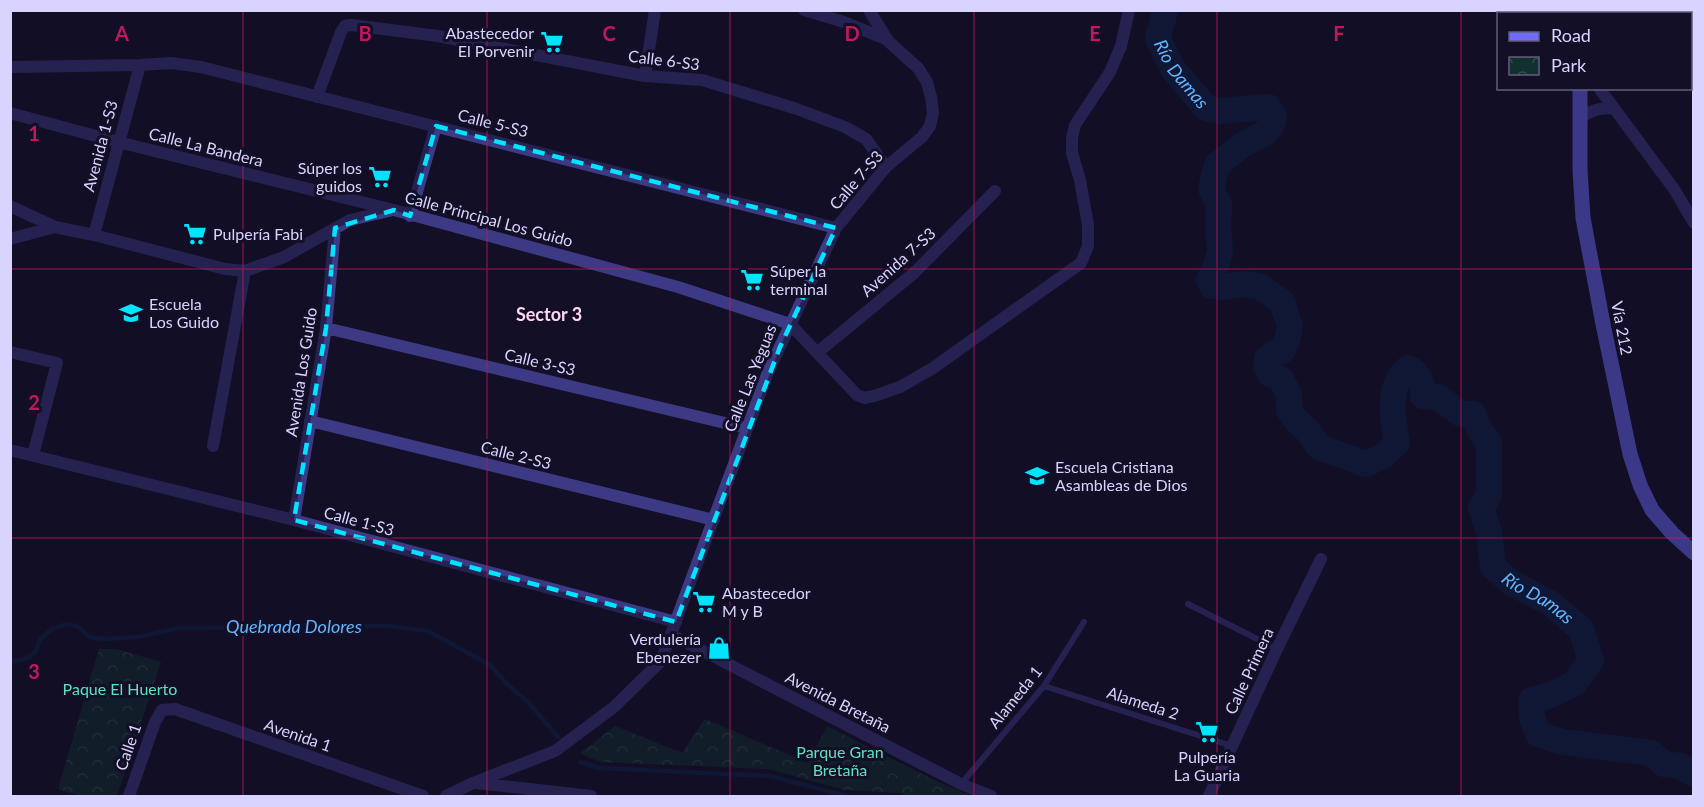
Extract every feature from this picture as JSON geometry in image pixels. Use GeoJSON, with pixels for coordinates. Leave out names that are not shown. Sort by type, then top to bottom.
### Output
{"type":"FeatureCollection","features":[{"type":"Feature","properties":{"kind":"main road","name":"Vía 212"},"geometry":{"type":"LineString","coordinates":[[1580,90],[1580,170],[1583,218],[1630,454],[1640,485],[1652,510],[1694,553]]}},
{"type":"Feature","properties":{"kind":"street"},"geometry":{"type":"LineString","coordinates":[[645,76],[655,10]]}},
{"type":"Feature","properties":{"kind":"street"},"geometry":{"type":"LineString","coordinates":[[804,10],[844,22],[888,41]]}},
{"type":"Feature","properties":{"kind":"street","name":"Calle 7-S3"},"geometry":{"type":"LineString","coordinates":[[790,324],[836,228],[886,167],[922,137],[930,126],[933,113],[927,82],[918,68],[888,41],[869,10]]}},
{"type":"Feature","properties":{"kind":"street","name":"Calle Las Yeguas"},"geometry":{"type":"LineString","coordinates":[[446,796],[555,751],[614,706],[661,661],[746,428],[790,324],[857,395],[864,398],[874,396],[900,387],[933,369],[1081,263],[1088,246],[1088,225],[1080,180],[1072,153],[1072,138],[1075,125],[1110,72],[1121,46],[1129,10]]}},
{"type":"Feature","properties":{"kind":"street","name":"Calle 6-S3"},"geometry":{"type":"LineString","coordinates":[[317,97],[338,39],[345,26],[351,25],[438,36],[645,76],[702,80],[845,126],[866,139],[886,167]]}},
{"type":"Feature","properties":{"kind":"street","name":"Calle 5-S3"},"geometry":{"type":"LineString","coordinates":[[10,67],[171,63],[201,67],[836,228]]}},
{"type":"Feature","properties":{"kind":"street","name":"Avenida 1-S3"},"geometry":{"type":"LineString","coordinates":[[94,236],[140,65]]}},
{"type":"Feature","properties":{"kind":"street"},"geometry":{"type":"LineString","coordinates":[[1600,90],[1674,189],[1694,223]]}},
{"type":"Feature","properties":{"kind":"street"},"geometry":{"type":"LineString","coordinates":[[1580,118],[1588,111],[1614,108]]}},
{"type":"Feature","properties":{"kind":"street","name":"Calle La Bandera"},"geometry":{"type":"LineString","coordinates":[[10,113],[394,210]]}},
{"type":"Feature","properties":{"kind":"street"},"geometry":{"type":"LineString","coordinates":[[410,216],[436,126]]}},
{"type":"Feature","properties":{"kind":"street","name":"Avenida 7-S3"},"geometry":{"type":"LineString","coordinates":[[818,352],[914,273],[995,191]]}},
{"type":"Feature","properties":{"kind":"street"},"geometry":{"type":"LineString","coordinates":[[10,206],[55,227]]}},
{"type":"Feature","properties":{"kind":"street","name":"Calle Principal Los Guido"},"geometry":{"type":"LineString","coordinates":[[10,239],[55,227],[225,269],[244,271],[284,257],[357,218],[394,210],[678,287],[790,324]]}},
{"type":"Feature","properties":{"kind":"street","name":"Avenida Los Guido"},"geometry":{"type":"LineString","coordinates":[[294,520],[326,328],[335,228]]}},
{"type":"Feature","properties":{"kind":"street"},"geometry":{"type":"LineString","coordinates":[[213,446],[244,271]]}},
{"type":"Feature","properties":{"kind":"street","name":"Calle 3-S3"},"geometry":{"type":"LineString","coordinates":[[326,328],[746,428]]}},
{"type":"Feature","properties":{"kind":"street"},"geometry":{"type":"LineString","coordinates":[[10,352],[57,363],[33,455]]}},
{"type":"Feature","properties":{"kind":"street","name":"Calle 2-S3"},"geometry":{"type":"LineString","coordinates":[[310,421],[714,520]]}},
{"type":"Feature","properties":{"kind":"street","name":"Calle 1-S3"},"geometry":{"type":"LineString","coordinates":[[10,450],[294,520],[676,622]]}},
{"type":"Feature","properties":{"kind":"street","name":"Calle Primera"},"geometry":{"type":"LineString","coordinates":[[1209,796],[1321,560]]}},
{"type":"Feature","properties":{"kind":"street","name":"Avenida Bretaña"},"geometry":{"type":"LineString","coordinates":[[672,635],[961,784],[991,796]]}},
{"type":"Feature","properties":{"kind":"street","name":"Avenida 1"},"geometry":{"type":"LineString","coordinates":[[162,710],[175,709],[423,796]]}},
{"type":"Feature","properties":{"kind":"street","name":"Calle 1"},"geometry":{"type":"LineString","coordinates":[[129,796],[155,722],[162,710]]}},
{"type":"Feature","properties":{"kind":"street"},"geometry":{"type":"LineString","coordinates":[[473,783],[591,796]]}},
{"type":"Feature","properties":{"kind":"lane"},"geometry":{"type":"LineString","coordinates":[[1188,604],[1277,649]]}},
{"type":"Feature","properties":{"kind":"lane","name":"Alameda 1"},"geometry":{"type":"LineString","coordinates":[[961,784],[1044,686],[1084,622]]}},
{"type":"Feature","properties":{"kind":"lane","name":"Alameda 2"},"geometry":{"type":"LineString","coordinates":[[1044,686],[1233,746]]}},
{"type":"Feature","properties":{"kind":"highlighted area"},"geometry":{"type":"Polygon","coordinates":[[[436,126],[836,228],[780,347],[676,622],[294,520],[326,328],[335,228],[394,210],[410,216],[436,126]]]}},
{"type":"Feature","properties":{"kind":"green space","name":"Paque El Huerto"},"geometry":{"type":"Polygon","coordinates":[[[99,649],[116,649],[161,662],[117,796],[80,796],[58,789],[99,649]]]}},
{"type":"Feature","properties":{"kind":"green space","name":"Parque Gran Bretaña"},"geometry":{"type":"Polygon","coordinates":[[[705,719],[808,763],[827,726],[932,779],[972,796],[906,796],[901,793],[845,790],[769,769],[600,762],[580,753],[615,726],[682,753],[705,719]]]}},
{"type":"Feature","properties":{"kind":"waterway","name":"Río Damas"},"geometry":{"type":"LineString","coordinates":[[1165,10],[1158,39],[1173,69],[1206,108],[1220,111],[1268,107],[1274,116],[1272,125],[1265,133],[1242,145],[1217,165],[1211,189],[1219,205],[1220,251],[1209,280],[1212,286],[1225,287],[1241,284],[1259,286],[1282,302],[1290,326],[1287,341],[1282,351],[1267,358],[1266,366],[1270,374],[1281,379],[1289,394],[1289,410],[1319,447],[1366,464],[1383,456],[1397,443],[1393,413],[1394,393],[1401,375],[1408,368],[1420,379],[1423,396],[1438,397],[1461,414],[1473,414],[1479,429],[1489,443],[1489,495],[1481,508],[1489,532],[1493,567],[1512,583],[1550,603],[1581,629],[1591,660],[1574,684],[1548,696],[1531,700],[1532,718],[1538,734],[1563,742],[1651,753],[1664,764],[1680,766],[1694,774]]}},
{"type":"Feature","properties":{"kind":"waterway","name":"Quebrada Dolores"},"geometry":{"type":"LineString","coordinates":[[10,662],[28,658],[36,651],[40,639],[52,629],[66,624],[77,626],[90,637],[103,639],[138,637],[179,628],[388,626],[428,631],[490,665],[528,702],[558,737]]}},
{"type":"Feature","properties":{"kind":"waterway","name":"Quebrada Dolores"},"geometry":{"type":"LineString","coordinates":[[581,762],[599,768],[770,776],[846,796]]}},
{"type":"Feature","properties":{"kind":"place","name":"Abastecedor El Porvenir"},"geometry":{"type":"Point","coordinates":[552,42]}},
{"type":"Feature","properties":{"kind":"place","name":"Súper los guidos"},"geometry":{"type":"Point","coordinates":[380,177]}},
{"type":"Feature","properties":{"kind":"place","name":"Pulpería Fabi"},"geometry":{"type":"Point","coordinates":[195,234]}},
{"type":"Feature","properties":{"kind":"place","name":"Súper la terminal"},"geometry":{"type":"Point","coordinates":[752,280]}},
{"type":"Feature","properties":{"kind":"place","name":"Escuela Los Guido"},"geometry":{"type":"Point","coordinates":[131,313]}},
{"type":"Feature","properties":{"kind":"place","name":"Escuela Cristiana Asambleas de Dios"},"geometry":{"type":"Point","coordinates":[1037,476]}},
{"type":"Feature","properties":{"kind":"place","name":"Abastecedor M y B"},"geometry":{"type":"Point","coordinates":[704,602]}},
{"type":"Feature","properties":{"kind":"place","name":"Verdulería Ebenezer"},"geometry":{"type":"Point","coordinates":[719,648]}},
{"type":"Feature","properties":{"kind":"place","name":"Pulpería La Guaria"},"geometry":{"type":"Point","coordinates":[1207,732]}},
{"type":"Feature","properties":{"kind":"district","name":"Sector 3"},"geometry":{"type":"Point","coordinates":[549,315]}}]}
